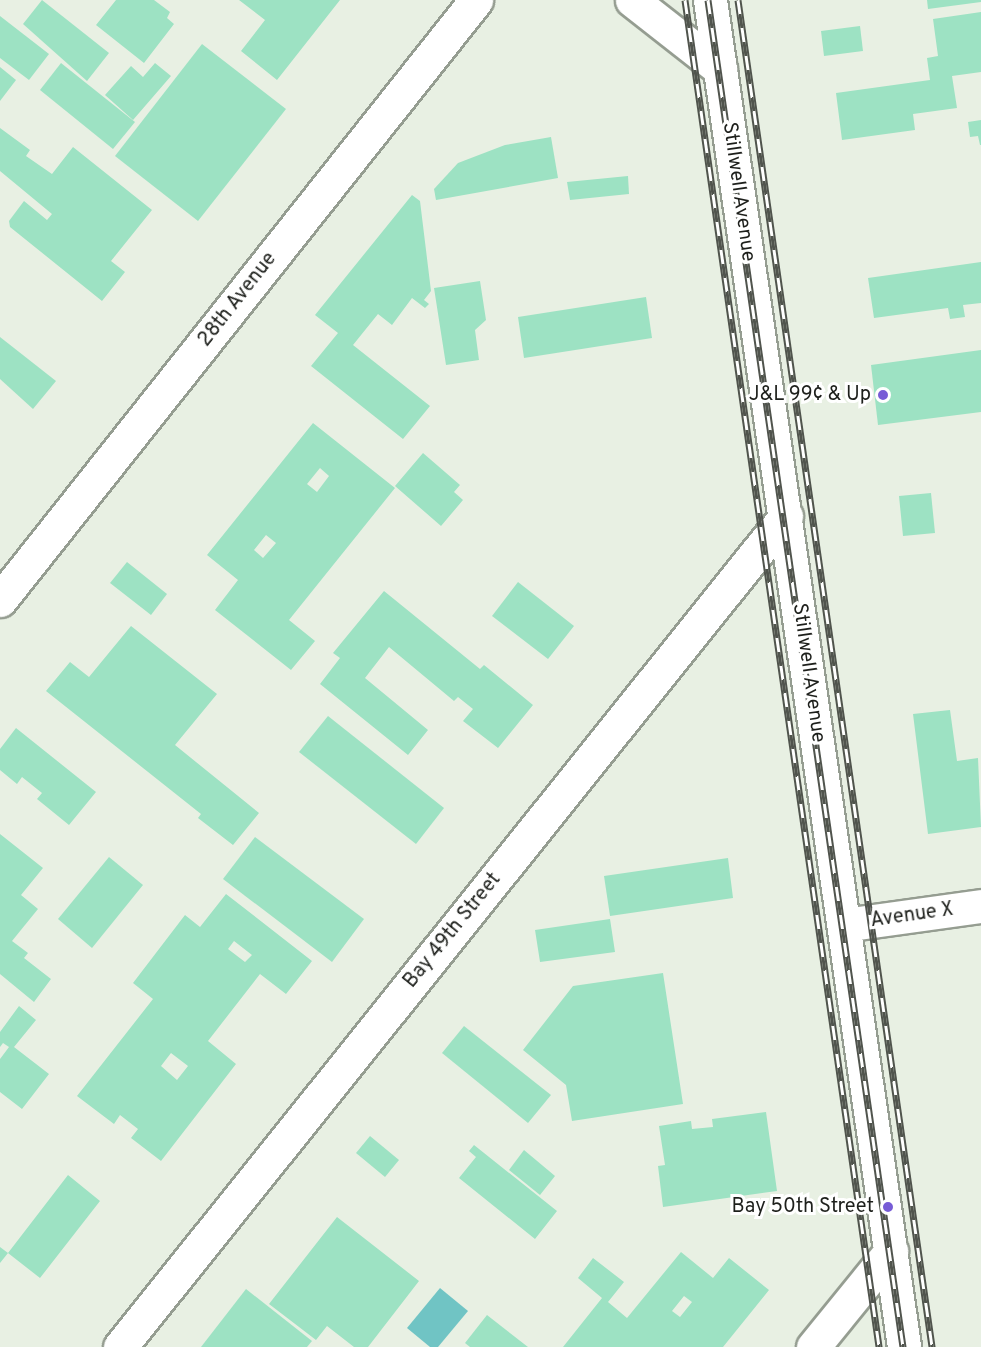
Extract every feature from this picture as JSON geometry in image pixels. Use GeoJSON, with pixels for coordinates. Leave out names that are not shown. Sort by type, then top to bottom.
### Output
{"type":"FeatureCollection","features":[{"type":"Feature","properties":{"kind":"street","name":"28th Avenue"},"geometry":{"type":"LineString","coordinates":[[0,600],[476,0]]}},
{"type":"Feature","properties":{"kind":"street"},"geometry":{"type":"LineString","coordinates":[[632,0],[720,69]]}},
{"type":"Feature","properties":{"kind":"street","name":"Stillwell Avenue"},"geometry":{"type":"LineString","coordinates":[[710,0],[904,1347]]}},
{"type":"Feature","properties":{"kind":"street","name":"Bay 49th Street"},"geometry":{"type":"LineString","coordinates":[[120,1347],[786,516]]}},
{"type":"Feature","properties":{"kind":"street","name":"Avenue X"},"geometry":{"type":"LineString","coordinates":[[844,926],[981,906]]}},
{"type":"Feature","properties":{"kind":"street"},"geometry":{"type":"LineString","coordinates":[[813,1347],[891,1251]]}},
{"type":"Feature","properties":{"kind":"water"},"geometry":{"type":"Polygon","coordinates":[[[440,1288],[468,1311],[438,1347],[430,1347],[407,1328],[440,1288]]]}},
{"type":"Feature","properties":{"kind":"building"},"geometry":{"type":"Polygon","coordinates":[[[42,0],[109,53],[87,81],[23,24],[42,0]]]}},
{"type":"Feature","properties":{"kind":"building"},"geometry":{"type":"Polygon","coordinates":[[[116,0],[154,0],[170,12],[167,18],[174,24],[144,63],[96,25],[116,0]]]}},
{"type":"Feature","properties":{"kind":"building"},"geometry":{"type":"Polygon","coordinates":[[[239,0],[340,0],[277,80],[241,51],[265,20],[239,0]]]}},
{"type":"Feature","properties":{"kind":"building"},"geometry":{"type":"Polygon","coordinates":[[[927,0],[981,0],[981,2],[928,9],[927,0]]]}},
{"type":"Feature","properties":{"kind":"building"},"geometry":{"type":"Polygon","coordinates":[[[981,12],[981,72],[952,76],[957,108],[913,114],[915,130],[842,140],[836,93],[930,80],[927,58],[938,56],[933,19],[981,12]]]}},
{"type":"Feature","properties":{"kind":"building"},"geometry":{"type":"Polygon","coordinates":[[[0,16],[49,54],[29,80],[0,58],[0,16]]]}},
{"type":"Feature","properties":{"kind":"building"},"geometry":{"type":"Polygon","coordinates":[[[860,26],[863,51],[824,56],[821,31],[860,26]]]}},
{"type":"Feature","properties":{"kind":"building"},"geometry":{"type":"Polygon","coordinates":[[[202,44],[286,109],[198,221],[115,156],[202,44]]]}},
{"type":"Feature","properties":{"kind":"building"},"geometry":{"type":"Polygon","coordinates":[[[61,63],[135,122],[113,149],[40,90],[61,63]]]}},
{"type":"Feature","properties":{"kind":"building"},"geometry":{"type":"Polygon","coordinates":[[[155,63],[171,76],[133,120],[105,95],[131,66],[143,77],[155,63]]]}},
{"type":"Feature","properties":{"kind":"building"},"geometry":{"type":"Polygon","coordinates":[[[0,67],[16,80],[0,101],[0,67]]]}},
{"type":"Feature","properties":{"kind":"building"},"geometry":{"type":"Polygon","coordinates":[[[981,120],[980,145],[978,136],[970,137],[968,122],[981,120]]]}},
{"type":"Feature","properties":{"kind":"building"},"geometry":{"type":"Polygon","coordinates":[[[0,128],[30,150],[26,156],[52,174],[73,147],[152,210],[111,261],[125,272],[102,301],[10,227],[9,221],[24,201],[47,220],[52,214],[0,171],[0,128]]]}},
{"type":"Feature","properties":{"kind":"building"},"geometry":{"type":"Polygon","coordinates":[[[551,137],[558,178],[436,200],[434,189],[458,163],[505,145],[551,137]]]}},
{"type":"Feature","properties":{"kind":"building"},"geometry":{"type":"Polygon","coordinates":[[[628,176],[629,194],[570,200],[567,182],[628,176]]]}},
{"type":"Feature","properties":{"kind":"building"},"geometry":{"type":"Polygon","coordinates":[[[412,195],[420,201],[431,291],[424,300],[429,304],[425,308],[412,298],[392,325],[378,314],[353,345],[430,406],[403,439],[311,366],[338,333],[315,315],[412,195]]]}},
{"type":"Feature","properties":{"kind":"building"},"geometry":{"type":"Polygon","coordinates":[[[981,262],[981,303],[963,305],[965,317],[950,319],[948,308],[874,318],[868,278],[981,262]]]}},
{"type":"Feature","properties":{"kind":"building"},"geometry":{"type":"Polygon","coordinates":[[[480,281],[486,320],[475,330],[479,360],[446,365],[434,288],[480,281]]]}},
{"type":"Feature","properties":{"kind":"building"},"geometry":{"type":"Polygon","coordinates":[[[646,297],[652,338],[524,358],[518,317],[646,297]]]}},
{"type":"Feature","properties":{"kind":"building"},"geometry":{"type":"Polygon","coordinates":[[[0,337],[56,381],[33,409],[0,379],[0,337]]]}},
{"type":"Feature","properties":{"kind":"building"},"geometry":{"type":"Polygon","coordinates":[[[981,350],[981,412],[878,425],[871,365],[981,350]]]}},
{"type":"Feature","properties":{"kind":"building"},"geometry":{"type":"Polygon","coordinates":[[[313,423],[395,488],[289,620],[315,641],[291,670],[215,610],[238,580],[207,555],[313,423]],[[320,468],[307,484],[317,492],[329,476],[320,468]],[[266,535],[254,550],[263,558],[276,543],[266,535]]]}},
{"type":"Feature","properties":{"kind":"building"},"geometry":{"type":"Polygon","coordinates":[[[423,453],[460,485],[454,492],[463,500],[441,526],[395,486],[423,453]]]}},
{"type":"Feature","properties":{"kind":"building"},"geometry":{"type":"Polygon","coordinates":[[[931,493],[935,533],[903,536],[899,496],[931,493]]]}},
{"type":"Feature","properties":{"kind":"building"},"geometry":{"type":"Polygon","coordinates":[[[127,562],[167,594],[151,615],[110,583],[127,562]]]}},
{"type":"Feature","properties":{"kind":"building"},"geometry":{"type":"Polygon","coordinates":[[[518,582],[574,626],[548,659],[492,616],[518,582]]]}},
{"type":"Feature","properties":{"kind":"building"},"geometry":{"type":"Polygon","coordinates":[[[384,591],[480,669],[484,665],[533,705],[498,748],[463,721],[473,709],[458,697],[454,701],[389,647],[365,678],[428,730],[408,755],[320,684],[340,658],[333,653],[384,591]]]}},
{"type":"Feature","properties":{"kind":"building"},"geometry":{"type":"Polygon","coordinates":[[[131,626],[217,694],[175,745],[259,813],[233,845],[198,818],[201,814],[46,691],[70,662],[89,677],[131,626]]]}},
{"type":"Feature","properties":{"kind":"building"},"geometry":{"type":"Polygon","coordinates":[[[950,710],[957,761],[978,758],[981,827],[928,834],[913,714],[950,710]]]}},
{"type":"Feature","properties":{"kind":"building"},"geometry":{"type":"Polygon","coordinates":[[[328,716],[444,808],[416,844],[299,752],[328,716]]]}},
{"type":"Feature","properties":{"kind":"building"},"geometry":{"type":"Polygon","coordinates":[[[16,728],[96,792],[69,825],[37,799],[42,793],[22,777],[17,784],[0,770],[0,749],[16,728]]]}},
{"type":"Feature","properties":{"kind":"building"},"geometry":{"type":"Polygon","coordinates":[[[0,834],[43,868],[21,895],[38,909],[12,941],[28,953],[24,958],[51,979],[34,1002],[0,974],[0,834]]]}},
{"type":"Feature","properties":{"kind":"building"},"geometry":{"type":"Polygon","coordinates":[[[255,837],[364,919],[332,962],[223,879],[255,837]]]}},
{"type":"Feature","properties":{"kind":"building"},"geometry":{"type":"Polygon","coordinates":[[[109,857],[143,885],[92,948],[58,919],[109,857]]]}},
{"type":"Feature","properties":{"kind":"building"},"geometry":{"type":"Polygon","coordinates":[[[728,858],[733,898],[610,916],[604,876],[728,858]]]}},
{"type":"Feature","properties":{"kind":"building"},"geometry":{"type":"Polygon","coordinates":[[[226,894],[312,961],[286,994],[260,974],[208,1041],[236,1064],[161,1161],[131,1138],[138,1129],[120,1115],[114,1124],[77,1096],[153,999],[133,983],[185,915],[200,927],[226,894]],[[234,941],[228,949],[245,962],[252,955],[234,941]],[[171,1053],[161,1066],[177,1080],[188,1066],[171,1053]]]}},
{"type":"Feature","properties":{"kind":"building"},"geometry":{"type":"Polygon","coordinates":[[[610,919],[615,952],[540,962],[535,930],[610,919]]]}},
{"type":"Feature","properties":{"kind":"building"},"geometry":{"type":"Polygon","coordinates":[[[663,973],[683,1104],[572,1121],[566,1085],[523,1050],[573,986],[663,973]]]}},
{"type":"Feature","properties":{"kind":"building"},"geometry":{"type":"Polygon","coordinates":[[[19,1006],[36,1020],[14,1047],[49,1074],[22,1109],[0,1092],[0,1059],[9,1047],[3,1043],[0,1047],[0,1032],[19,1006]]]}},
{"type":"Feature","properties":{"kind":"building"},"geometry":{"type":"Polygon","coordinates":[[[464,1026],[551,1095],[528,1123],[442,1053],[464,1026]]]}},
{"type":"Feature","properties":{"kind":"building"},"geometry":{"type":"Polygon","coordinates":[[[766,1112],[777,1191],[663,1207],[658,1166],[665,1165],[659,1126],[691,1121],[692,1129],[713,1127],[712,1119],[766,1112]]]}},
{"type":"Feature","properties":{"kind":"building"},"geometry":{"type":"Polygon","coordinates":[[[370,1136],[399,1160],[385,1177],[356,1153],[370,1136]]]}},
{"type":"Feature","properties":{"kind":"building"},"geometry":{"type":"Polygon","coordinates":[[[474,1145],[557,1211],[535,1239],[459,1178],[476,1157],[469,1151],[474,1145]]]}},
{"type":"Feature","properties":{"kind":"building"},"geometry":{"type":"Polygon","coordinates":[[[524,1150],[555,1176],[540,1195],[509,1170],[524,1150]]]}},
{"type":"Feature","properties":{"kind":"building"},"geometry":{"type":"Polygon","coordinates":[[[68,1175],[100,1201],[40,1278],[8,1253],[68,1175]]]}},
{"type":"Feature","properties":{"kind":"building"},"geometry":{"type":"Polygon","coordinates":[[[337,1217],[419,1281],[368,1347],[354,1347],[327,1326],[316,1340],[269,1304],[337,1217]]]}},
{"type":"Feature","properties":{"kind":"building"},"geometry":{"type":"Polygon","coordinates":[[[0,1247],[8,1253],[0,1263],[0,1247]]]}},
{"type":"Feature","properties":{"kind":"building"},"geometry":{"type":"Polygon","coordinates":[[[681,1252],[713,1278],[729,1258],[769,1290],[723,1347],[563,1347],[602,1298],[578,1278],[593,1258],[624,1282],[608,1302],[627,1318],[681,1252]],[[684,1296],[672,1311],[680,1317],[692,1302],[684,1296]]]}},
{"type":"Feature","properties":{"kind":"building"},"geometry":{"type":"Polygon","coordinates":[[[246,1289],[312,1341],[307,1347],[201,1347],[246,1289]]]}},
{"type":"Feature","properties":{"kind":"building"},"geometry":{"type":"Polygon","coordinates":[[[487,1315],[528,1347],[470,1347],[465,1343],[487,1315]]]}},
{"type":"Feature","properties":{"kind":"railway"},"geometry":{"type":"LineString","coordinates":[[685,0],[879,1347]]}},
{"type":"Feature","properties":{"kind":"railway"},"geometry":{"type":"LineString","coordinates":[[708,0],[903,1347]]}},
{"type":"Feature","properties":{"kind":"railway"},"geometry":{"type":"LineString","coordinates":[[738,0],[932,1347]]}},
{"type":"Feature","properties":{"kind":"place","name":"J&L 99¢ & Up"},"geometry":{"type":"Point","coordinates":[883,395]}},
{"type":"Feature","properties":{"kind":"place","name":"Bay 50th Street"},"geometry":{"type":"Point","coordinates":[888,1207]}}]}
